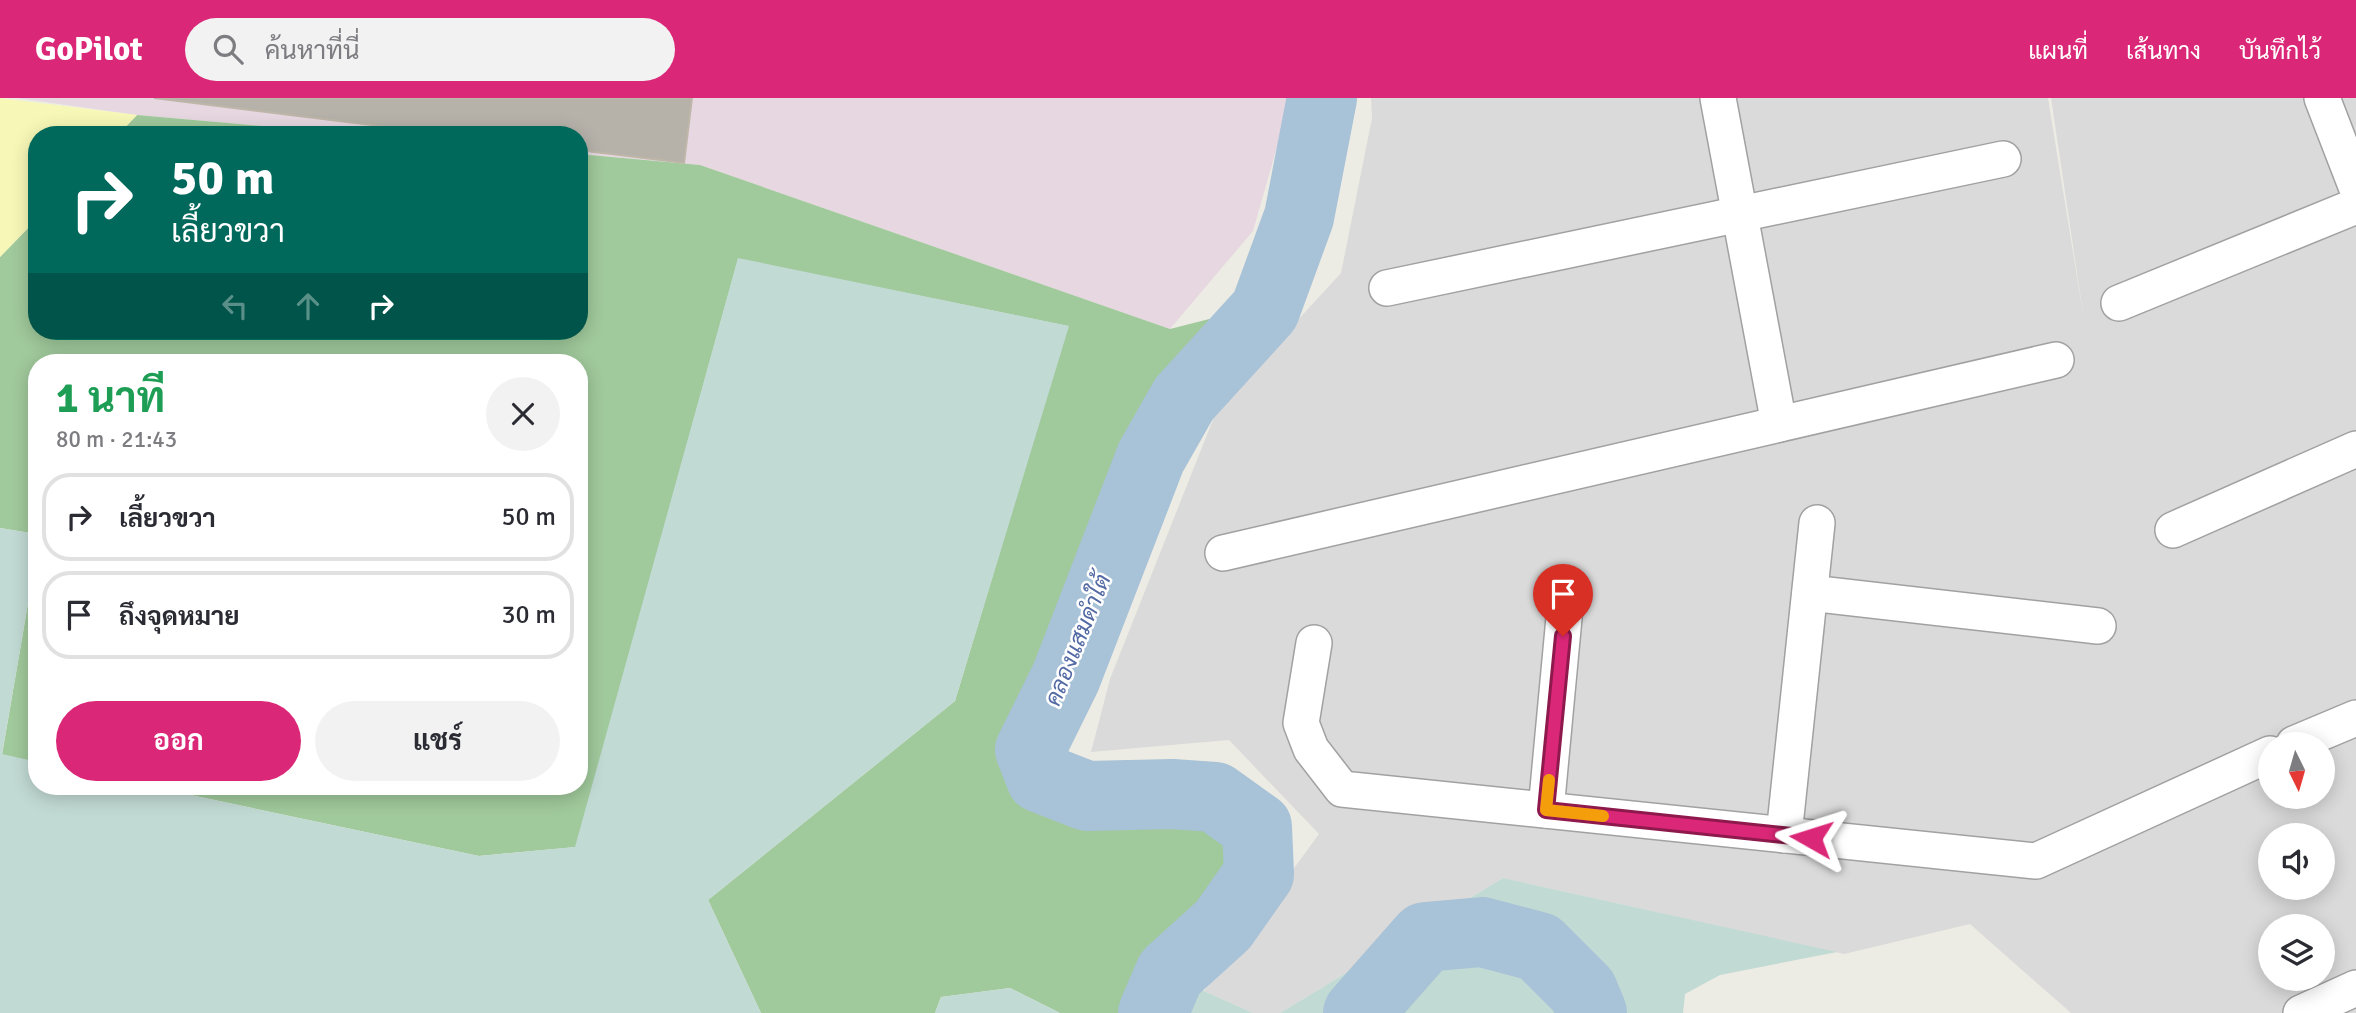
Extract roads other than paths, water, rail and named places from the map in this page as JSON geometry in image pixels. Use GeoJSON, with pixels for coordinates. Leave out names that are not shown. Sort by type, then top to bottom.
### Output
{"type":"FeatureCollection","features":[{"type":"Feature","properties":{"kind":"street"},"geometry":{"type":"LineString","coordinates":[[1718,98],[1779,424]]}},
{"type":"Feature","properties":{"kind":"street"},"geometry":{"type":"LineString","coordinates":[[2322,98],[2356,186]]}},
{"type":"Feature","properties":{"kind":"street"},"geometry":{"type":"LineString","coordinates":[[1387,288],[2003,159]]}},
{"type":"Feature","properties":{"kind":"street"},"geometry":{"type":"LineString","coordinates":[[2119,303],[2356,206]]}},
{"type":"Feature","properties":{"kind":"street"},"geometry":{"type":"LineString","coordinates":[[1223,554],[2056,360]]}},
{"type":"Feature","properties":{"kind":"street"},"geometry":{"type":"LineString","coordinates":[[2173,530],[2356,449]]}},
{"type":"Feature","properties":{"kind":"street"},"geometry":{"type":"LineString","coordinates":[[1784,835],[1817,523]]}},
{"type":"Feature","properties":{"kind":"street"},"geometry":{"type":"LineString","coordinates":[[1546,810],[1567,586]]}},
{"type":"Feature","properties":{"kind":"street"},"geometry":{"type":"LineString","coordinates":[[1810,593],[2098,626]]}},
{"type":"Feature","properties":{"kind":"street"},"geometry":{"type":"LineString","coordinates":[[1314,643],[1301,723],[1311,749],[1342,789],[2036,861],[2258,759]]}},
{"type":"Feature","properties":{"kind":"street"},"geometry":{"type":"LineString","coordinates":[[2323,732],[2356,718]]}},
{"type":"Feature","properties":{"kind":"street"},"geometry":{"type":"LineString","coordinates":[[2301,1013],[2356,988]]}},
{"type":"Feature","properties":{"kind":"waterway","name":"คลองแสมดำใต้"},"geometry":{"type":"LineString","coordinates":[[1153,1013],[1170,973],[1223,925],[1259,874],[1257,827],[1215,797],[1172,794],[1087,796],[1041,778],[1030,750],[1066,677],[1151,457],[1184,399],[1265,310],[1299,217],[1322,98]]}},
{"type":"Feature","properties":{"kind":"waterway","name":"คลองแสมดำใต้"},"geometry":{"type":"LineString","coordinates":[[1358,1013],[1425,937],[1482,932],[1539,947],[1583,991],[1592,1013]]}}]}
